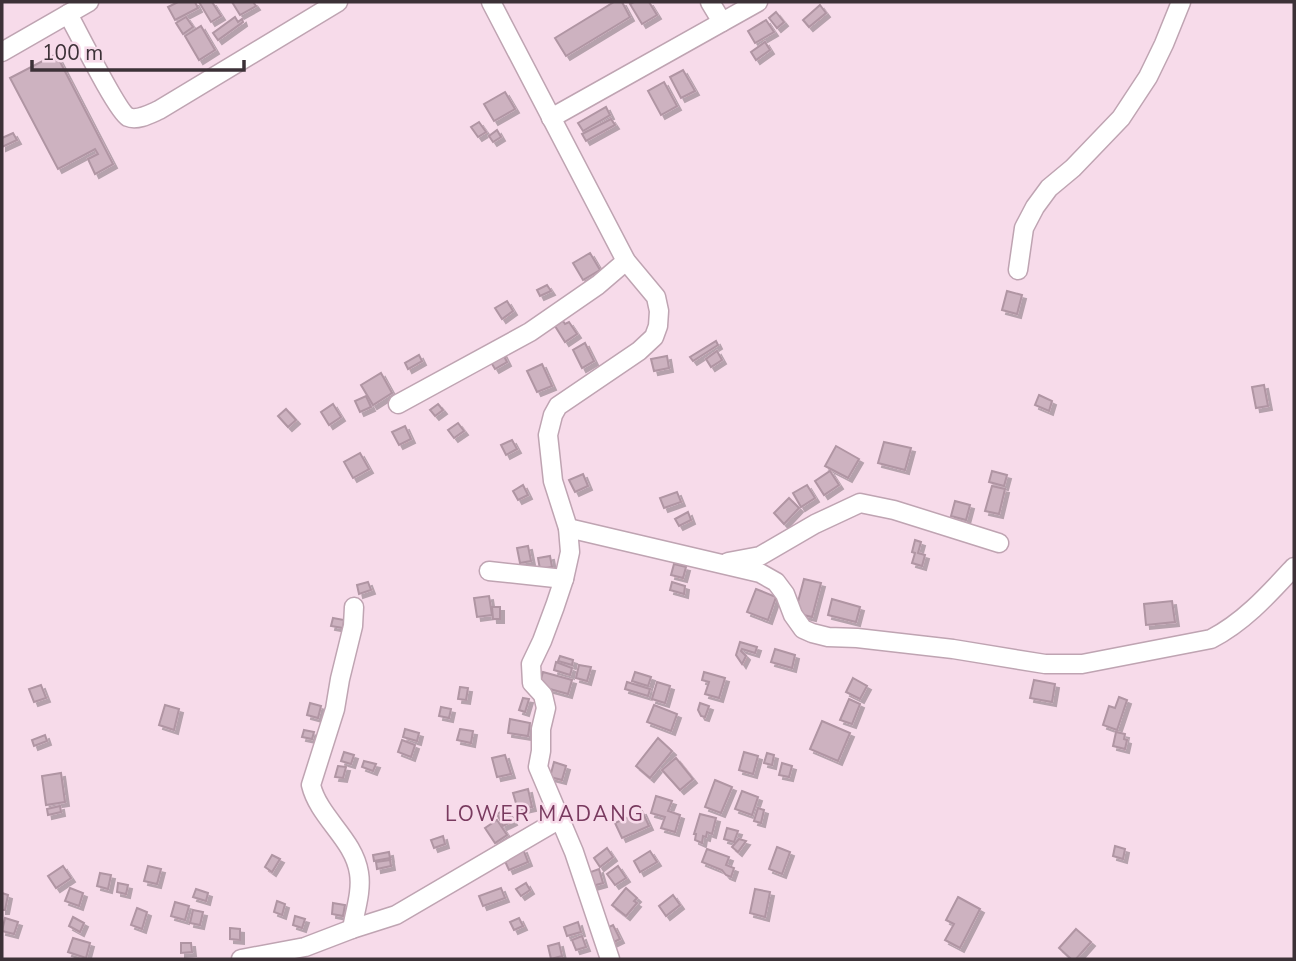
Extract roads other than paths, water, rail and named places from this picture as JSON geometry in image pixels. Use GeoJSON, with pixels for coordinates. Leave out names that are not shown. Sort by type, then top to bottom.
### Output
{"type":"FeatureCollection","features":[{"type":"Feature","properties":{"kind":"street"},"geometry":{"type":"LineString","coordinates":[[2,52],[89,2]]}},
{"type":"Feature","properties":{"kind":"street"},"geometry":{"type":"LineString","coordinates":[[68,14],[123,113],[130,118],[138,118],[167,105],[338,2]]}},
{"type":"Feature","properties":{"kind":"street"},"geometry":{"type":"LineString","coordinates":[[491,2],[626,261],[656,297],[659,311],[654,338],[558,405],[548,435],[553,481],[568,528],[570,552],[564,579],[531,664],[532,684],[542,695],[546,708],[541,729],[538,767],[574,852],[610,959]]}},
{"type":"Feature","properties":{"kind":"street"},"geometry":{"type":"LineString","coordinates":[[710,2],[722,22]]}},
{"type":"Feature","properties":{"kind":"street"},"geometry":{"type":"LineString","coordinates":[[551,118],[758,2]]}},
{"type":"Feature","properties":{"kind":"street"},"geometry":{"type":"LineString","coordinates":[[1018,270],[1024,228],[1035,207],[1049,188],[1073,168],[1121,118],[1148,77],[1181,2]]}},
{"type":"Feature","properties":{"kind":"street"},"geometry":{"type":"LineString","coordinates":[[398,404],[530,332],[598,285],[626,261]]}},
{"type":"Feature","properties":{"kind":"street"},"geometry":{"type":"LineString","coordinates":[[720,563],[760,556],[860,503],[894,510],[999,542]]}},
{"type":"Feature","properties":{"kind":"street"},"geometry":{"type":"LineString","coordinates":[[568,528],[760,573],[776,582],[803,629],[813,633],[828,637],[953,649],[1045,664],[1082,664],[1211,639],[1244,617],[1294,567]]}},
{"type":"Feature","properties":{"kind":"street"},"geometry":{"type":"LineString","coordinates":[[489,571],[564,579]]}},
{"type":"Feature","properties":{"kind":"street"},"geometry":{"type":"LineString","coordinates":[[352,929],[359,891],[359,873],[354,857],[314,797],[311,785],[335,709],[353,626],[354,607]]}},
{"type":"Feature","properties":{"kind":"street"},"geometry":{"type":"LineString","coordinates":[[241,959],[305,947],[396,915],[559,819]]}},
{"type":"Feature","properties":{"kind":"district","name":"LOWER MADANG"},"geometry":{"type":"Point","coordinates":[545,814]}}]}
